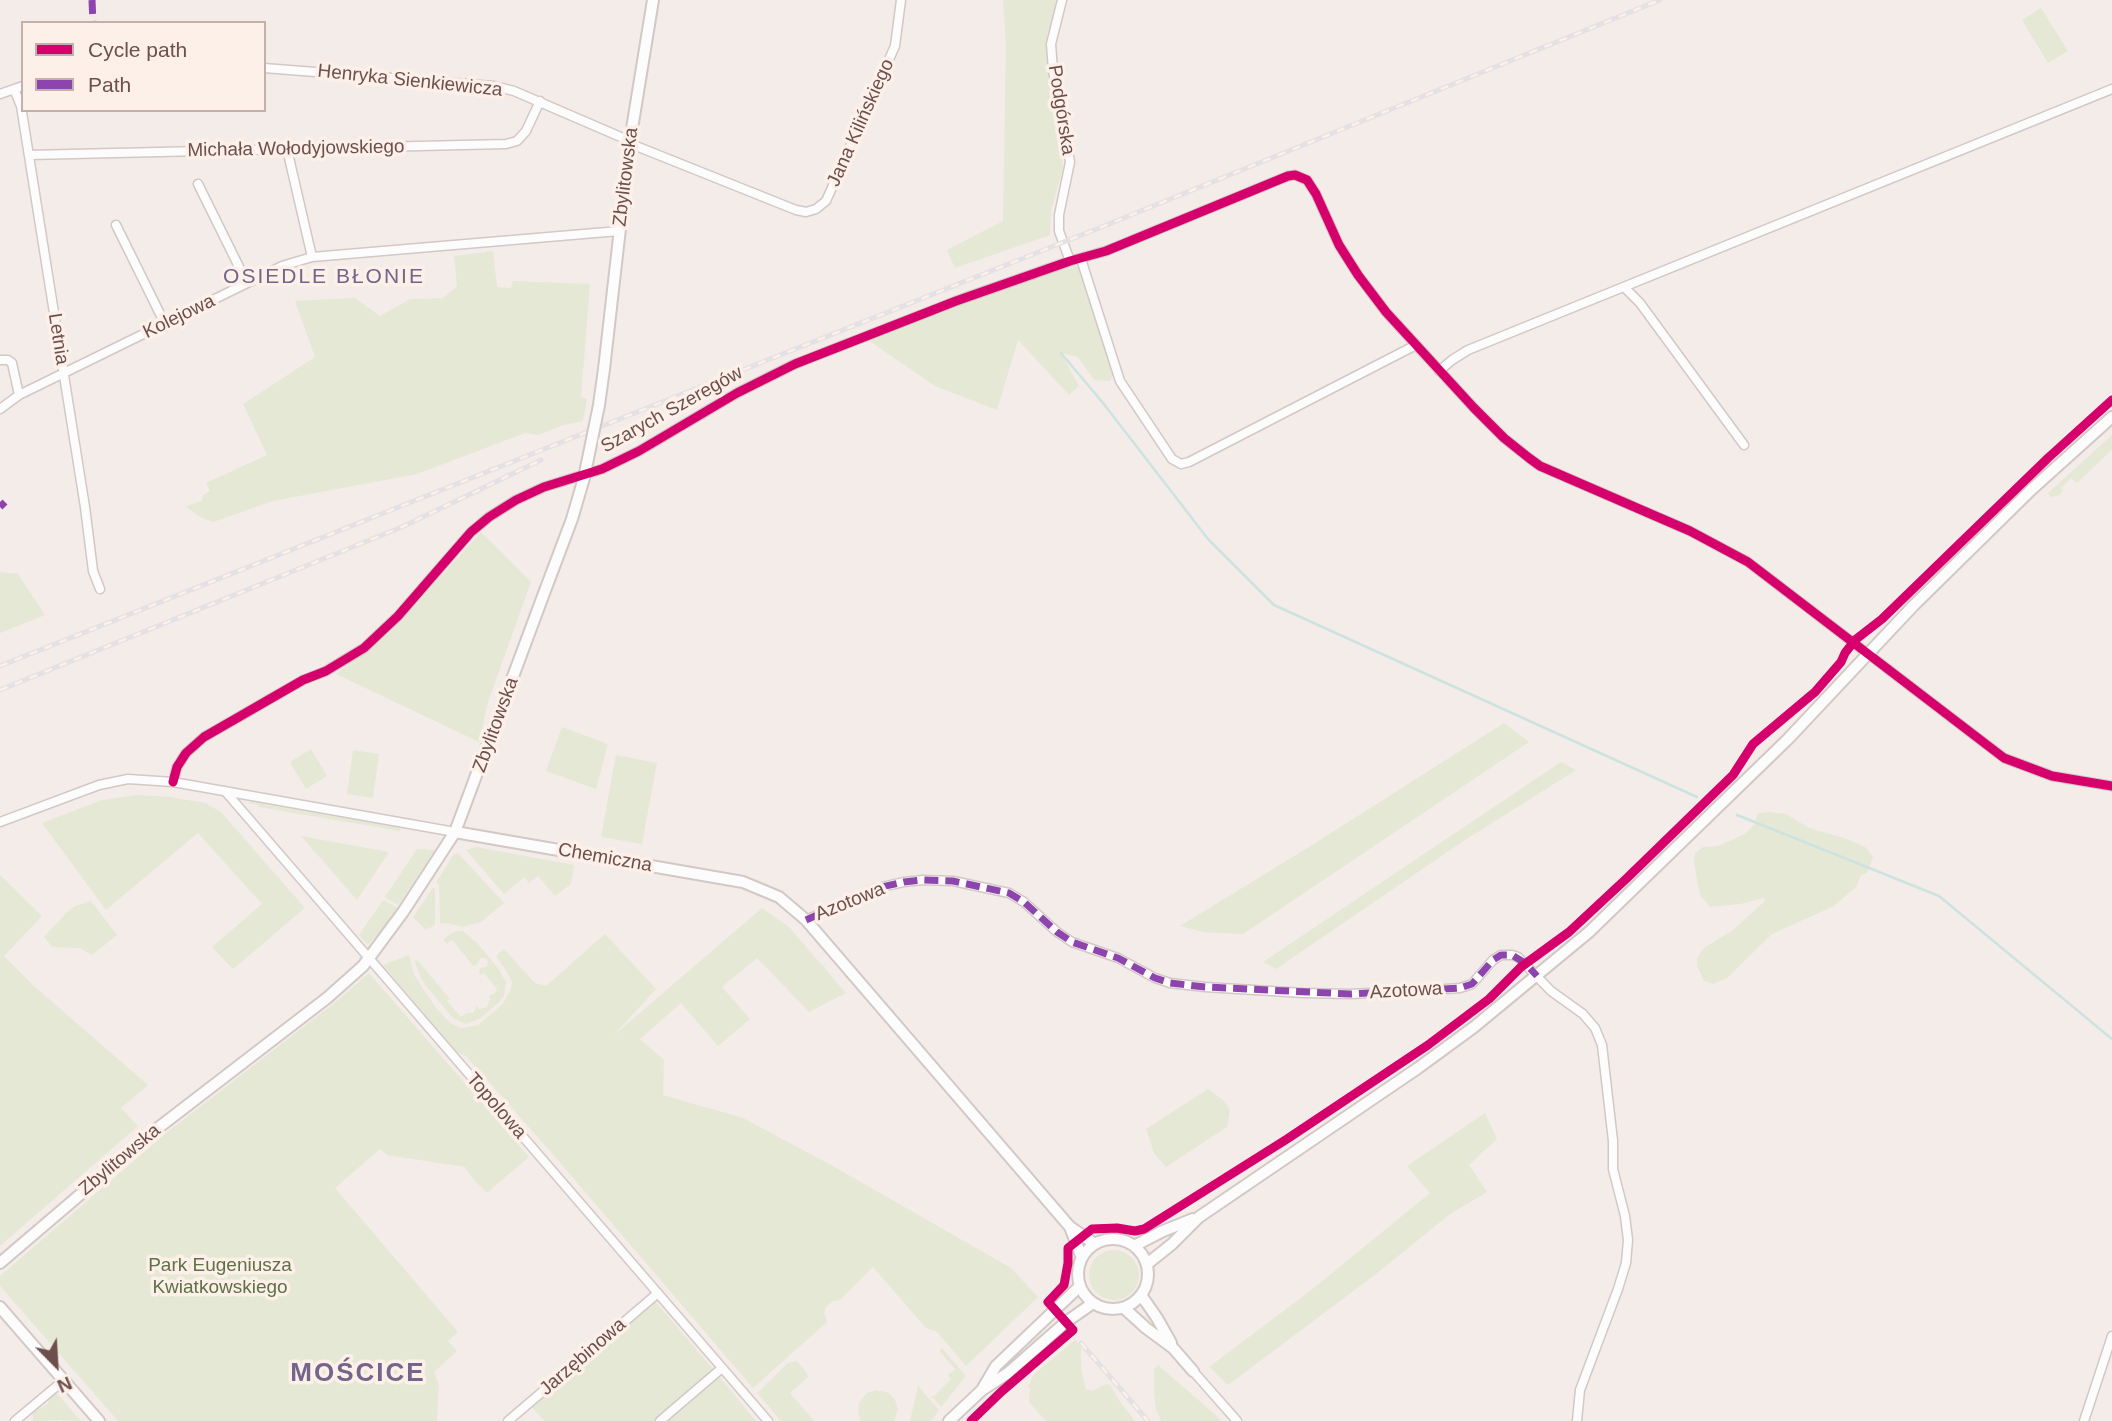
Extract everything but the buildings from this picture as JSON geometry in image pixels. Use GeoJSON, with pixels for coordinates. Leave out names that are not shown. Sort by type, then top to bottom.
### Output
{"type":"FeatureCollection","features":[{"type":"Feature","properties":{"kind":"street","name":"Zbylitowska"},"geometry":{"type":"LineString","coordinates":[[0,1263],[158,1128],[347,982],[403,912],[455,832],[572,519],[584,478],[604,369],[629,141],[653,0]]}},
{"type":"Feature","properties":{"kind":"street","name":"Jana Kilińskiego"},"geometry":{"type":"LineString","coordinates":[[629,141],[796,210],[806,212],[816,209],[826,201],[895,46],[901,0]]}},
{"type":"Feature","properties":{"kind":"street","name":"Podgórska"},"geometry":{"type":"LineString","coordinates":[[1062,0],[1051,44],[1053,70],[1070,162],[1059,215],[1059,231],[1070,261]]}},
{"type":"Feature","properties":{"kind":"street","name":"Henryka Sienkiewicza"},"geometry":{"type":"LineString","coordinates":[[266,68],[494,86],[514,91],[629,141]]}},
{"type":"Feature","properties":{"kind":"street"},"geometry":{"type":"LineString","coordinates":[[0,94],[19,87]]}},
{"type":"Feature","properties":{"kind":"street","name":"Letnia"},"geometry":{"type":"LineString","coordinates":[[19,87],[21,106]]}},
{"type":"Feature","properties":{"kind":"street"},"geometry":{"type":"LineString","coordinates":[[1439,371],[1468,350],[2112,89]]}},
{"type":"Feature","properties":{"kind":"street","name":"Michała Wołodyjowskiego"},"geometry":{"type":"LineString","coordinates":[[29,155],[506,144],[517,141],[526,131],[540,102]]}},
{"type":"Feature","properties":{"kind":"street","name":"Letnia"},"geometry":{"type":"LineString","coordinates":[[22,112],[93,571],[100,589]]}},
{"type":"Feature","properties":{"kind":"street"},"geometry":{"type":"LineString","coordinates":[[287,149],[312,257]]}},
{"type":"Feature","properties":{"kind":"street","name":"Szarych Szeregów"},"geometry":{"type":"LineString","coordinates":[[173,782],[177,767],[186,753],[204,737],[364,648],[398,616],[471,532],[516,500],[544,487],[602,469],[639,451],[737,393],[795,364],[904,320],[1118,246],[1288,176],[1301,176],[1307,180],[1339,245],[1358,275],[1416,345]]}},
{"type":"Feature","properties":{"kind":"street"},"geometry":{"type":"LineString","coordinates":[[198,184],[247,283]]}},
{"type":"Feature","properties":{"kind":"street"},"geometry":{"type":"LineString","coordinates":[[116,225],[165,324]]}},
{"type":"Feature","properties":{"kind":"street","name":"Kolejowa"},"geometry":{"type":"LineString","coordinates":[[0,409],[19,395],[247,283],[282,266],[312,257],[619,231]]}},
{"type":"Feature","properties":{"kind":"street"},"geometry":{"type":"LineString","coordinates":[[1081,259],[1121,381],[1172,459],[1181,464],[1416,345],[1504,438],[1540,466],[1690,531],[1748,562],[2004,758],[2052,776],[2112,786]]}},
{"type":"Feature","properties":{"kind":"street"},"geometry":{"type":"LineString","coordinates":[[1623,287],[1640,303],[1744,445]]}},
{"type":"Feature","properties":{"kind":"street"},"geometry":{"type":"LineString","coordinates":[[0,360],[12,363],[19,395]]}},
{"type":"Feature","properties":{"kind":"street"},"geometry":{"type":"LineString","coordinates":[[1147,1264],[1199,1217],[1474,1027],[1589,932],[1766,761],[1867,654],[2032,489],[2112,417]]}},
{"type":"Feature","properties":{"kind":"street","name":"Chemiczna"},"geometry":{"type":"LineString","coordinates":[[0,822],[99,785],[128,779],[173,782],[743,882],[779,897],[806,920],[1070,1227],[1095,1244]]}},
{"type":"Feature","properties":{"kind":"street","name":"Topolowa"},"geometry":{"type":"LineString","coordinates":[[225,790],[768,1421]]}},
{"type":"Feature","properties":{"kind":"street","name":"Azotowa"},"geometry":{"type":"LineString","coordinates":[[806,920],[877,888],[904,881],[953,881],[1009,893],[1024,902],[1072,942],[1118,958],[1170,983],[1350,994],[1451,989],[1472,984],[1493,960],[1501,956],[1512,955],[1525,963],[1551,991],[1583,1014],[1595,1028],[1602,1045],[1613,1141],[1613,1169],[1628,1240],[1626,1263],[1618,1289],[1580,1390],[1577,1421]]}},
{"type":"Feature","properties":{"kind":"street"},"geometry":{"type":"LineString","coordinates":[[1134,1246],[1199,1217]]}},
{"type":"Feature","properties":{"kind":"street","name":"Chemiczna"},"geometry":{"type":"LineString","coordinates":[[1070,1227],[1082,1258]]}},
{"type":"Feature","properties":{"kind":"street"},"geometry":{"type":"LineString","coordinates":[[1111,1239],[1134,1246],[1147,1264],[1147,1283],[1141,1295],[1124,1308],[1108,1309],[1093,1303],[1080,1286],[1078,1272],[1082,1258],[1095,1244],[1111,1239]]}},
{"type":"Feature","properties":{"kind":"street"},"geometry":{"type":"LineString","coordinates":[[982,1390],[996,1366],[1080,1286]]}},
{"type":"Feature","properties":{"kind":"street","name":"Jarzębinowa"},"geometry":{"type":"LineString","coordinates":[[508,1421],[658,1293]]}},
{"type":"Feature","properties":{"kind":"street"},"geometry":{"type":"LineString","coordinates":[[1141,1295],[1173,1348]]}},
{"type":"Feature","properties":{"kind":"street"},"geometry":{"type":"LineString","coordinates":[[949,1421],[982,1390],[1008,1373],[1066,1322],[1093,1303]]}},
{"type":"Feature","properties":{"kind":"street"},"geometry":{"type":"LineString","coordinates":[[0,1307],[99,1421]]}},
{"type":"Feature","properties":{"kind":"street"},"geometry":{"type":"LineString","coordinates":[[1124,1308],[1173,1348],[1237,1421]]}},
{"type":"Feature","properties":{"kind":"street"},"geometry":{"type":"LineString","coordinates":[[2084,1421],[2112,1336]]}},
{"type":"Feature","properties":{"kind":"street"},"geometry":{"type":"LineString","coordinates":[[660,1421],[722,1368]]}},
{"type":"Feature","properties":{"kind":"street"},"geometry":{"type":"LineString","coordinates":[[15,1420],[64,1380]]}},
{"type":"Feature","properties":{"kind":"green space"},"geometry":{"type":"Polygon","coordinates":[[[1003,0],[1057,0],[1046,49],[1063,168],[1051,211],[1050,235],[955,268],[947,250],[1003,221],[1006,44],[1003,0]]]}},
{"type":"Feature","properties":{"kind":"green space"},"geometry":{"type":"Polygon","coordinates":[[[2041,8],[2068,51],[2048,63],[2022,20],[2041,8]]]}},
{"type":"Feature","properties":{"kind":"green space"},"geometry":{"type":"Polygon","coordinates":[[[493,251],[497,287],[511,288],[513,281],[590,284],[581,397],[587,399],[583,421],[563,425],[538,435],[525,433],[417,474],[273,501],[213,522],[200,517],[186,506],[202,501],[203,495],[210,491],[206,483],[267,455],[243,404],[315,357],[295,301],[355,298],[380,316],[410,299],[443,298],[457,286],[454,256],[493,251]]]}},
{"type":"Feature","properties":{"kind":"green space"},"geometry":{"type":"Polygon","coordinates":[[[1074,265],[1082,271],[1115,371],[1110,381],[1094,380],[1078,357],[1061,353],[1079,386],[1069,395],[1018,340],[997,410],[935,386],[865,338],[964,300],[1074,265]]]}},
{"type":"Feature","properties":{"kind":"green space"},"geometry":{"type":"Polygon","coordinates":[[[2112,435],[2112,449],[2099,462],[2077,483],[2071,478],[2061,488],[2063,491],[2059,495],[2050,496],[2048,493],[2112,435]]]}},
{"type":"Feature","properties":{"kind":"green space"},"geometry":{"type":"Polygon","coordinates":[[[481,532],[531,582],[488,702],[479,742],[336,674],[387,635],[481,532]]]}},
{"type":"Feature","properties":{"kind":"green space"},"geometry":{"type":"Polygon","coordinates":[[[0,572],[18,574],[45,615],[0,633],[0,572]]]}},
{"type":"Feature","properties":{"kind":"green space"},"geometry":{"type":"Polygon","coordinates":[[[1504,723],[1529,742],[1243,934],[1204,932],[1180,926],[1309,847],[1504,723]]]}},
{"type":"Feature","properties":{"kind":"green space"},"geometry":{"type":"Polygon","coordinates":[[[562,727],[608,744],[596,789],[546,771],[562,727]]]}},
{"type":"Feature","properties":{"kind":"green space"},"geometry":{"type":"Polygon","coordinates":[[[311,749],[327,776],[306,789],[290,762],[311,749]]]}},
{"type":"Feature","properties":{"kind":"green space"},"geometry":{"type":"Polygon","coordinates":[[[353,750],[379,754],[373,798],[347,794],[353,750]]]}},
{"type":"Feature","properties":{"kind":"green space"},"geometry":{"type":"Polygon","coordinates":[[[616,755],[657,763],[642,844],[601,837],[616,755]]]}},
{"type":"Feature","properties":{"kind":"green space"},"geometry":{"type":"Polygon","coordinates":[[[1561,762],[1576,770],[1462,842],[1276,969],[1263,962],[1561,762]]]}},
{"type":"Feature","properties":{"kind":"green space"},"geometry":{"type":"Polygon","coordinates":[[[137,795],[205,803],[221,812],[305,908],[233,969],[212,947],[262,904],[198,833],[106,910],[42,823],[102,800],[137,795]]]}},
{"type":"Feature","properties":{"kind":"green space"},"geometry":{"type":"Polygon","coordinates":[[[248,803],[401,828],[400,831],[259,807],[248,803]]]}},
{"type":"Feature","properties":{"kind":"green space"},"geometry":{"type":"Polygon","coordinates":[[[1758,813],[1786,814],[1809,828],[1865,847],[1873,857],[1867,873],[1861,875],[1856,887],[1834,906],[1772,934],[1727,978],[1713,984],[1704,981],[1697,966],[1697,958],[1704,948],[1733,930],[1765,901],[1764,898],[1710,907],[1698,887],[1695,853],[1703,847],[1718,846],[1745,834],[1754,825],[1758,813]]]}},
{"type":"Feature","properties":{"kind":"green space"},"geometry":{"type":"Polygon","coordinates":[[[301,836],[389,852],[357,900],[301,836]]]}},
{"type":"Feature","properties":{"kind":"green space"},"geometry":{"type":"Polygon","coordinates":[[[476,847],[574,865],[571,884],[555,896],[538,876],[529,883],[524,877],[504,894],[466,850],[476,847]]]}},
{"type":"Feature","properties":{"kind":"green space"},"geometry":{"type":"Polygon","coordinates":[[[417,849],[435,850],[398,905],[385,897],[417,849]]]}},
{"type":"Feature","properties":{"kind":"green space"},"geometry":{"type":"Polygon","coordinates":[[[458,853],[504,903],[481,922],[462,927],[441,924],[439,885],[436,883],[453,855],[458,853]]]}},
{"type":"Feature","properties":{"kind":"green space"},"geometry":{"type":"Polygon","coordinates":[[[0,875],[42,916],[4,956],[35,987],[148,1085],[121,1108],[138,1126],[0,1246],[0,875]]]}},
{"type":"Feature","properties":{"kind":"green space"},"geometry":{"type":"Polygon","coordinates":[[[433,888],[435,925],[426,930],[413,917],[433,888]]]}},
{"type":"Feature","properties":{"kind":"green space"},"geometry":{"type":"Polygon","coordinates":[[[383,900],[397,908],[368,945],[359,935],[383,900]]]}},
{"type":"Feature","properties":{"kind":"green space"},"geometry":{"type":"Polygon","coordinates":[[[91,901],[117,935],[92,955],[80,948],[52,947],[44,937],[67,912],[75,906],[91,901]]]}},
{"type":"Feature","properties":{"kind":"green space"},"geometry":{"type":"Polygon","coordinates":[[[762,908],[789,927],[846,993],[809,1012],[757,958],[722,987],[750,1019],[718,1046],[681,1003],[640,1039],[664,1060],[663,1095],[743,1118],[1011,1268],[1038,1297],[966,1366],[937,1332],[926,1328],[873,1267],[840,1300],[833,1301],[826,1307],[824,1313],[827,1322],[753,1388],[550,1151],[466,1056],[457,1052],[383,965],[409,955],[414,975],[436,1008],[450,1023],[461,1028],[478,1025],[503,1004],[512,982],[496,956],[504,949],[535,983],[546,986],[605,934],[656,989],[613,1036],[762,908]]]}},
{"type":"Feature","properties":{"kind":"green space"},"geometry":{"type":"Polygon","coordinates":[[[456,931],[463,931],[477,943],[506,982],[504,996],[499,1002],[481,1018],[466,1024],[453,1018],[426,986],[415,962],[418,961],[450,999],[447,1001],[461,1017],[473,1013],[477,1006],[479,1009],[487,1007],[489,996],[497,989],[484,973],[481,975],[479,972],[480,968],[487,967],[488,961],[480,958],[473,966],[455,943],[451,940],[447,944],[443,939],[456,931]]]}},
{"type":"Feature","properties":{"kind":"green space","name":"Park Eugeniusza Kwiatkowskiego"},"geometry":{"type":"Polygon","coordinates":[[[369,973],[529,1157],[487,1193],[465,1167],[387,1155],[380,1149],[335,1188],[458,1332],[448,1341],[457,1351],[434,1372],[439,1386],[437,1421],[118,1421],[0,1286],[0,1276],[165,1134],[369,973]]]}},
{"type":"Feature","properties":{"kind":"green space"},"geometry":{"type":"Polygon","coordinates":[[[1208,1089],[1223,1100],[1230,1110],[1227,1127],[1166,1167],[1154,1153],[1146,1129],[1208,1089]]]}},
{"type":"Feature","properties":{"kind":"green space"},"geometry":{"type":"Polygon","coordinates":[[[1485,1113],[1497,1139],[1469,1165],[1487,1192],[1450,1214],[1376,1274],[1228,1385],[1209,1367],[1310,1291],[1430,1193],[1407,1166],[1485,1113]]]}},
{"type":"Feature","properties":{"kind":"green space"},"geometry":{"type":"Polygon","coordinates":[[[1104,1251],[1124,1251],[1138,1265],[1138,1285],[1124,1299],[1104,1299],[1090,1285],[1090,1265],[1104,1251]]]}},
{"type":"Feature","properties":{"kind":"green space"},"geometry":{"type":"Polygon","coordinates":[[[654,1300],[714,1370],[656,1421],[544,1421],[531,1406],[654,1300]]]}},
{"type":"Feature","properties":{"kind":"green space"},"geometry":{"type":"Polygon","coordinates":[[[1075,1340],[1081,1347],[1081,1369],[1086,1389],[1092,1391],[1106,1384],[1110,1385],[1135,1421],[1046,1421],[1029,1402],[1028,1387],[1034,1374],[1075,1340]]]}},
{"type":"Feature","properties":{"kind":"green space"},"geometry":{"type":"Polygon","coordinates":[[[941,1347],[966,1376],[941,1407],[931,1396],[951,1379],[948,1375],[955,1369],[940,1352],[941,1347]]]}},
{"type":"Feature","properties":{"kind":"green space"},"geometry":{"type":"Polygon","coordinates":[[[797,1361],[808,1377],[790,1393],[814,1421],[781,1421],[757,1393],[788,1363],[797,1361]]]}},
{"type":"Feature","properties":{"kind":"green space"},"geometry":{"type":"Polygon","coordinates":[[[1158,1365],[1221,1421],[1161,1421],[1154,1392],[1154,1370],[1158,1365]]]}},
{"type":"Feature","properties":{"kind":"green space"},"geometry":{"type":"Polygon","coordinates":[[[717,1374],[756,1421],[663,1421],[717,1374]]]}},
{"type":"Feature","properties":{"kind":"green space"},"geometry":{"type":"Polygon","coordinates":[[[918,1386],[939,1410],[931,1421],[910,1421],[918,1386]]]}},
{"type":"Feature","properties":{"kind":"green space"},"geometry":{"type":"Polygon","coordinates":[[[876,1390],[889,1393],[895,1400],[898,1409],[894,1421],[861,1421],[859,1403],[867,1393],[876,1390]]]}},
{"type":"Feature","properties":{"kind":"green space"},"geometry":{"type":"Polygon","coordinates":[[[55,1391],[81,1421],[33,1421],[33,1410],[37,1405],[41,1409],[48,1403],[49,1396],[55,1391]]]}},
{"type":"Feature","properties":{"kind":"waterway"},"geometry":{"type":"LineString","coordinates":[[1061,353],[1208,539],[1274,605],[1697,797]]}},
{"type":"Feature","properties":{"kind":"waterway"},"geometry":{"type":"LineString","coordinates":[[1737,815],[1939,896],[2112,1039]]}},
{"type":"Feature","properties":{"kind":"railway"},"geometry":{"type":"LineString","coordinates":[[0,666],[1104,226],[1660,0]]}},
{"type":"Feature","properties":{"kind":"railway"},"geometry":{"type":"LineString","coordinates":[[0,690],[402,527],[541,460]]}},
{"type":"Feature","properties":{"kind":"railway"},"geometry":{"type":"LineString","coordinates":[[1081,1343],[1148,1421]]}},
{"type":"Feature","properties":{"kind":"marked path"},"geometry":{"type":"LineString","coordinates":[[92,0],[93,21]]}},
{"type":"Feature","properties":{"kind":"marked path"},"geometry":{"type":"LineString","coordinates":[[0,507],[5,502]]}},
{"type":"Feature","properties":{"kind":"marked path"},"geometry":{"type":"LineString","coordinates":[[806,920],[877,888],[923,880],[953,881],[1009,893],[1024,902],[1072,942],[1118,958],[1170,983],[1350,994],[1460,988],[1472,984],[1493,960],[1501,955],[1512,955],[1525,963],[1537,976]]}},
{"type":"Feature","properties":{"kind":"cycle path"},"geometry":{"type":"LineString","coordinates":[[173,782],[177,767],[186,753],[204,737],[364,648],[398,616],[471,532],[516,500],[544,487],[602,469],[639,451],[737,393],[795,364],[956,301],[1106,251],[1295,175],[1307,180],[1339,245],[1386,312],[1474,408],[1529,458],[1540,466],[1690,531],[1748,562],[2004,758],[2052,776],[2112,786]]}},
{"type":"Feature","properties":{"kind":"cycle path"},"geometry":{"type":"LineString","coordinates":[[971,1421],[1073,1330],[1048,1302],[1064,1285],[1068,1248],[1092,1229],[1144,1229],[1287,1139],[1428,1045],[1489,999],[1521,967],[1569,932],[1626,879],[1733,775],[1753,744],[1815,692],[1841,662],[1855,640],[1882,619],[2048,458],[2112,400]]}},
{"type":"Feature","properties":{"kind":"district","name":"OSIEDLE BŁONIE"},"geometry":{"type":"Point","coordinates":[324,277]}},
{"type":"Feature","properties":{"kind":"district","name":"MOŚCICE"},"geometry":{"type":"Point","coordinates":[358,1374]}}]}
